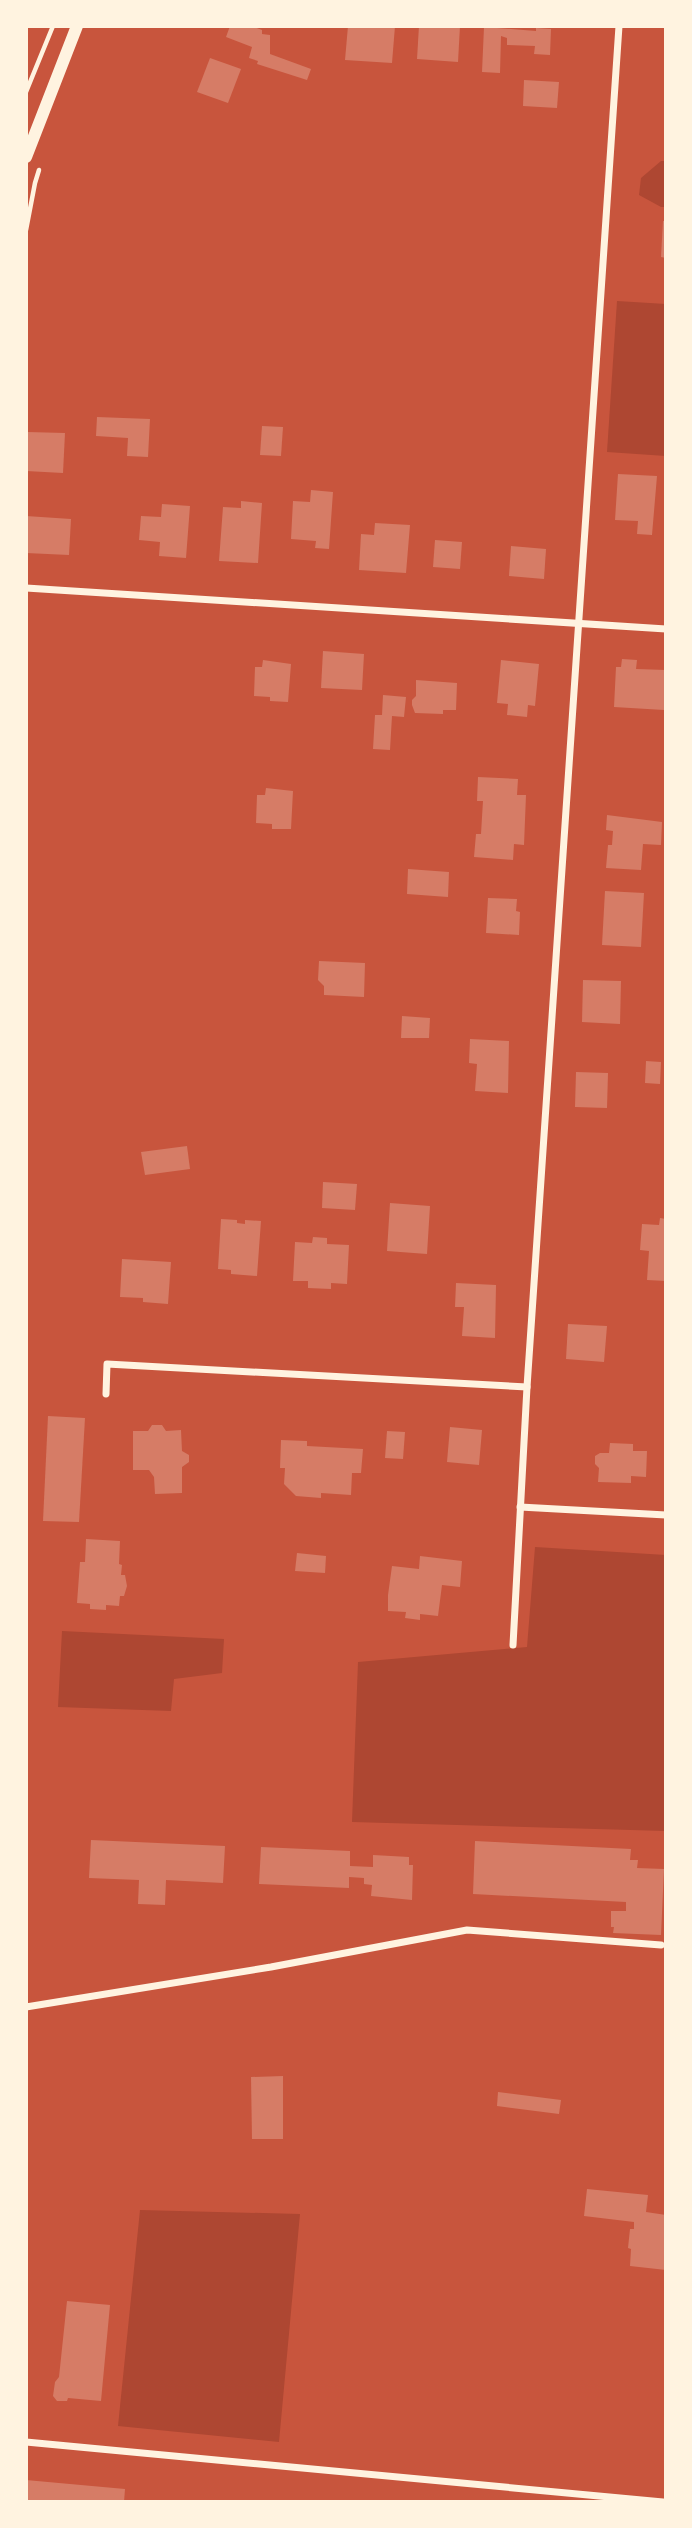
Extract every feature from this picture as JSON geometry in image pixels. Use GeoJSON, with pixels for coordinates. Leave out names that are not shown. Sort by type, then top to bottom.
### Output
{"type":"FeatureCollection","features":[{"type":"Feature","properties":{"kind":"street"},"geometry":{"type":"LineString","coordinates":[[26,157],[77,26]]}},
{"type":"Feature","properties":{"kind":"street"},"geometry":{"type":"LineString","coordinates":[[513,1645],[527,1387],[619,26]]}},
{"type":"Feature","properties":{"kind":"street"},"geometry":{"type":"LineString","coordinates":[[26,588],[666,629]]}},
{"type":"Feature","properties":{"kind":"street"},"geometry":{"type":"LineString","coordinates":[[106,1394],[107,1364],[527,1387]]}},
{"type":"Feature","properties":{"kind":"street"},"geometry":{"type":"LineString","coordinates":[[520,1507],[666,1515]]}},
{"type":"Feature","properties":{"kind":"street"},"geometry":{"type":"LineString","coordinates":[[26,2007],[271,1967],[467,1930],[661,1945]]}},
{"type":"Feature","properties":{"kind":"street"},"geometry":{"type":"LineString","coordinates":[[26,2442],[663,2502]]}},
{"type":"Feature","properties":{"kind":"path"},"geometry":{"type":"LineString","coordinates":[[26,92],[53,26]]}},
{"type":"Feature","properties":{"kind":"shaded area"},"geometry":{"type":"Polygon","coordinates":[[[661,161],[666,161],[666,207],[639,195],[641,178],[661,161]]]}},
{"type":"Feature","properties":{"kind":"shaded area"},"geometry":{"type":"Polygon","coordinates":[[[617,301],[666,304],[666,456],[607,452],[617,301]]]}},
{"type":"Feature","properties":{"kind":"shaded area"},"geometry":{"type":"Polygon","coordinates":[[[535,1547],[666,1555],[666,1831],[352,1822],[358,1662],[527,1647],[535,1547]]]}},
{"type":"Feature","properties":{"kind":"shaded area"},"geometry":{"type":"Polygon","coordinates":[[[62,1631],[224,1639],[222,1673],[174,1679],[171,1711],[58,1707],[62,1631]]]}},
{"type":"Feature","properties":{"kind":"shaded area"},"geometry":{"type":"Polygon","coordinates":[[[140,2210],[300,2214],[279,2442],[118,2426],[140,2210]]]}},
{"type":"Feature","properties":{"kind":"building"},"geometry":{"type":"Polygon","coordinates":[[[230,26],[251,26],[262,30],[262,34],[270,35],[270,54],[311,69],[307,80],[257,64],[258,61],[249,58],[252,47],[226,37],[230,26]]]}},
{"type":"Feature","properties":{"kind":"building"},"geometry":{"type":"Polygon","coordinates":[[[348,26],[395,26],[392,63],[345,60],[348,26]]]}},
{"type":"Feature","properties":{"kind":"building"},"geometry":{"type":"Polygon","coordinates":[[[419,26],[460,26],[458,62],[417,59],[419,26]]]}},
{"type":"Feature","properties":{"kind":"building"},"geometry":{"type":"Polygon","coordinates":[[[484,27],[536,31],[536,28],[551,29],[550,55],[534,54],[535,46],[507,45],[507,38],[501,36],[500,73],[482,72],[484,27]]]}},
{"type":"Feature","properties":{"kind":"building"},"geometry":{"type":"Polygon","coordinates":[[[210,58],[241,69],[228,103],[197,92],[210,58]]]}},
{"type":"Feature","properties":{"kind":"building"},"geometry":{"type":"Polygon","coordinates":[[[524,80],[559,82],[557,108],[523,106],[524,80]]]}},
{"type":"Feature","properties":{"kind":"building"},"geometry":{"type":"Polygon","coordinates":[[[663,221],[666,221],[666,258],[661,257],[663,221]]]}},
{"type":"Feature","properties":{"kind":"building"},"geometry":{"type":"Polygon","coordinates":[[[97,417],[150,419],[148,457],[127,456],[128,438],[96,436],[97,417]]]}},
{"type":"Feature","properties":{"kind":"building"},"geometry":{"type":"Polygon","coordinates":[[[262,426],[283,427],[281,456],[260,455],[262,426]]]}},
{"type":"Feature","properties":{"kind":"building"},"geometry":{"type":"Polygon","coordinates":[[[27,432],[65,433],[63,473],[26,471],[27,432]]]}},
{"type":"Feature","properties":{"kind":"building"},"geometry":{"type":"Polygon","coordinates":[[[618,474],[657,476],[652,535],[637,534],[638,521],[615,520],[618,474]]]}},
{"type":"Feature","properties":{"kind":"building"},"geometry":{"type":"Polygon","coordinates":[[[311,490],[333,492],[329,549],[315,548],[316,541],[291,539],[293,501],[310,502],[311,490]]]}},
{"type":"Feature","properties":{"kind":"building"},"geometry":{"type":"Polygon","coordinates":[[[241,501],[262,503],[258,563],[219,561],[223,507],[241,508],[241,501]]]}},
{"type":"Feature","properties":{"kind":"building"},"geometry":{"type":"Polygon","coordinates":[[[162,504],[190,506],[186,558],[159,556],[160,542],[139,540],[141,516],[161,517],[162,504]]]}},
{"type":"Feature","properties":{"kind":"building"},"geometry":{"type":"Polygon","coordinates":[[[26,516],[71,519],[69,555],[26,553],[26,516]]]}},
{"type":"Feature","properties":{"kind":"building"},"geometry":{"type":"Polygon","coordinates":[[[375,523],[410,525],[406,573],[359,570],[361,534],[374,535],[375,523]]]}},
{"type":"Feature","properties":{"kind":"building"},"geometry":{"type":"Polygon","coordinates":[[[435,540],[462,542],[460,569],[433,567],[435,540]]]}},
{"type":"Feature","properties":{"kind":"building"},"geometry":{"type":"Polygon","coordinates":[[[511,546],[546,549],[544,579],[509,576],[511,546]]]}},
{"type":"Feature","properties":{"kind":"building"},"geometry":{"type":"Polygon","coordinates":[[[323,651],[364,654],[362,690],[321,688],[323,651]]]}},
{"type":"Feature","properties":{"kind":"building"},"geometry":{"type":"Polygon","coordinates":[[[622,659],[637,660],[636,669],[666,670],[664,710],[614,707],[616,667],[621,667],[622,659]]]}},
{"type":"Feature","properties":{"kind":"building"},"geometry":{"type":"Polygon","coordinates":[[[263,660],[291,664],[288,702],[270,701],[270,697],[254,696],[255,667],[262,667],[263,660]]]}},
{"type":"Feature","properties":{"kind":"building"},"geometry":{"type":"Polygon","coordinates":[[[501,660],[539,664],[535,706],[528,705],[527,717],[507,715],[508,704],[497,703],[501,660]]]}},
{"type":"Feature","properties":{"kind":"building"},"geometry":{"type":"Polygon","coordinates":[[[416,680],[457,683],[456,710],[443,710],[443,714],[415,713],[412,700],[416,696],[416,680]]]}},
{"type":"Feature","properties":{"kind":"building"},"geometry":{"type":"Polygon","coordinates":[[[383,695],[406,697],[404,717],[392,716],[390,750],[373,749],[375,715],[382,715],[383,695]]]}},
{"type":"Feature","properties":{"kind":"building"},"geometry":{"type":"Polygon","coordinates":[[[478,777],[518,779],[517,795],[526,795],[524,845],[514,844],[513,860],[474,857],[476,834],[481,834],[483,801],[477,801],[478,777]]]}},
{"type":"Feature","properties":{"kind":"building"},"geometry":{"type":"Polygon","coordinates":[[[266,788],[293,791],[291,829],[272,829],[272,824],[256,823],[257,795],[265,795],[266,788]]]}},
{"type":"Feature","properties":{"kind":"building"},"geometry":{"type":"Polygon","coordinates":[[[607,815],[662,822],[661,845],[643,844],[641,870],[606,868],[608,845],[612,845],[613,831],[606,830],[607,815]]]}},
{"type":"Feature","properties":{"kind":"building"},"geometry":{"type":"Polygon","coordinates":[[[408,869],[449,872],[448,897],[407,894],[408,869]]]}},
{"type":"Feature","properties":{"kind":"building"},"geometry":{"type":"Polygon","coordinates":[[[605,891],[644,893],[641,947],[602,945],[605,891]]]}},
{"type":"Feature","properties":{"kind":"building"},"geometry":{"type":"Polygon","coordinates":[[[488,898],[517,899],[516,911],[520,912],[519,935],[486,933],[488,898]]]}},
{"type":"Feature","properties":{"kind":"building"},"geometry":{"type":"Polygon","coordinates":[[[319,961],[365,963],[364,997],[324,995],[324,986],[318,980],[319,961]]]}},
{"type":"Feature","properties":{"kind":"building"},"geometry":{"type":"Polygon","coordinates":[[[583,980],[621,981],[620,1024],[582,1022],[583,980]]]}},
{"type":"Feature","properties":{"kind":"building"},"geometry":{"type":"Polygon","coordinates":[[[402,1016],[430,1018],[429,1038],[401,1038],[402,1016]]]}},
{"type":"Feature","properties":{"kind":"building"},"geometry":{"type":"Polygon","coordinates":[[[470,1039],[509,1041],[508,1093],[475,1091],[477,1064],[469,1063],[470,1039]]]}},
{"type":"Feature","properties":{"kind":"building"},"geometry":{"type":"Polygon","coordinates":[[[646,1061],[661,1062],[660,1084],[645,1083],[646,1061]]]}},
{"type":"Feature","properties":{"kind":"building"},"geometry":{"type":"Polygon","coordinates":[[[576,1072],[608,1073],[607,1108],[575,1107],[576,1072]]]}},
{"type":"Feature","properties":{"kind":"building"},"geometry":{"type":"Polygon","coordinates":[[[187,1146],[190,1169],[145,1175],[141,1152],[187,1146]]]}},
{"type":"Feature","properties":{"kind":"building"},"geometry":{"type":"Polygon","coordinates":[[[323,1182],[357,1184],[355,1210],[322,1208],[323,1182]]]}},
{"type":"Feature","properties":{"kind":"building"},"geometry":{"type":"Polygon","coordinates":[[[390,1203],[430,1206],[427,1254],[387,1251],[390,1203]]]}},
{"type":"Feature","properties":{"kind":"building"},"geometry":{"type":"Polygon","coordinates":[[[660,1218],[666,1219],[666,1281],[647,1280],[649,1251],[640,1250],[642,1224],[659,1225],[660,1218]]]}},
{"type":"Feature","properties":{"kind":"building"},"geometry":{"type":"Polygon","coordinates":[[[221,1219],[237,1220],[237,1223],[245,1224],[245,1220],[261,1221],[257,1276],[231,1274],[231,1270],[218,1269],[221,1219]]]}},
{"type":"Feature","properties":{"kind":"building"},"geometry":{"type":"Polygon","coordinates":[[[313,1237],[327,1238],[327,1244],[349,1245],[347,1284],[331,1283],[331,1289],[308,1288],[308,1281],[293,1281],[295,1242],[312,1243],[313,1237]]]}},
{"type":"Feature","properties":{"kind":"building"},"geometry":{"type":"Polygon","coordinates":[[[122,1259],[171,1262],[168,1304],[143,1302],[143,1298],[120,1297],[122,1259]]]}},
{"type":"Feature","properties":{"kind":"building"},"geometry":{"type":"Polygon","coordinates":[[[456,1283],[496,1285],[495,1338],[462,1336],[464,1307],[455,1307],[456,1283]]]}},
{"type":"Feature","properties":{"kind":"building"},"geometry":{"type":"Polygon","coordinates":[[[568,1324],[607,1326],[604,1362],[566,1359],[568,1324]]]}},
{"type":"Feature","properties":{"kind":"building"},"geometry":{"type":"Polygon","coordinates":[[[48,1416],[85,1418],[79,1522],[43,1521],[48,1416]]]}},
{"type":"Feature","properties":{"kind":"building"},"geometry":{"type":"Polygon","coordinates":[[[152,1425],[162,1425],[166,1431],[181,1430],[182,1451],[189,1455],[189,1462],[182,1467],[182,1493],[155,1494],[154,1477],[149,1470],[133,1470],[133,1431],[148,1431],[152,1425]]]}},
{"type":"Feature","properties":{"kind":"building"},"geometry":{"type":"Polygon","coordinates":[[[450,1427],[482,1430],[479,1465],[447,1462],[450,1427]]]}},
{"type":"Feature","properties":{"kind":"building"},"geometry":{"type":"Polygon","coordinates":[[[387,1431],[405,1432],[403,1459],[385,1458],[387,1431]]]}},
{"type":"Feature","properties":{"kind":"building"},"geometry":{"type":"Polygon","coordinates":[[[281,1440],[307,1441],[307,1446],[363,1449],[361,1473],[352,1473],[351,1495],[321,1493],[321,1498],[296,1496],[284,1484],[285,1468],[280,1468],[281,1440]]]}},
{"type":"Feature","properties":{"kind":"building"},"geometry":{"type":"Polygon","coordinates":[[[610,1443],[633,1444],[633,1451],[647,1451],[646,1477],[631,1476],[631,1483],[598,1482],[599,1468],[595,1464],[595,1456],[609,1453],[610,1443]]]}},
{"type":"Feature","properties":{"kind":"building"},"geometry":{"type":"Polygon","coordinates":[[[86,1539],[120,1541],[119,1564],[122,1565],[121,1575],[125,1575],[127,1586],[124,1596],[120,1596],[119,1606],[106,1605],[106,1610],[90,1609],[90,1604],[77,1603],[80,1562],[85,1562],[86,1539]]]}},
{"type":"Feature","properties":{"kind":"building"},"geometry":{"type":"Polygon","coordinates":[[[297,1553],[326,1556],[325,1573],[295,1571],[297,1553]]]}},
{"type":"Feature","properties":{"kind":"building"},"geometry":{"type":"Polygon","coordinates":[[[420,1556],[462,1561],[460,1587],[442,1585],[438,1616],[420,1614],[420,1620],[405,1618],[406,1612],[388,1611],[388,1595],[392,1566],[419,1569],[420,1556]]]}},
{"type":"Feature","properties":{"kind":"building"},"geometry":{"type":"Polygon","coordinates":[[[91,1840],[225,1846],[223,1883],[166,1880],[165,1905],[138,1904],[139,1880],[89,1878],[91,1840]]]}},
{"type":"Feature","properties":{"kind":"building"},"geometry":{"type":"Polygon","coordinates":[[[475,1841],[631,1849],[630,1860],[638,1860],[637,1868],[664,1869],[661,1935],[613,1933],[611,1911],[626,1911],[626,1902],[473,1894],[475,1841]]]}},
{"type":"Feature","properties":{"kind":"building"},"geometry":{"type":"Polygon","coordinates":[[[261,1847],[350,1851],[350,1866],[373,1867],[373,1855],[409,1857],[409,1865],[413,1865],[412,1900],[371,1896],[372,1885],[364,1884],[364,1878],[349,1877],[349,1888],[259,1884],[261,1847]]]}},
{"type":"Feature","properties":{"kind":"building"},"geometry":{"type":"Polygon","coordinates":[[[283,2076],[283,2139],[252,2139],[251,2077],[283,2076]]]}},
{"type":"Feature","properties":{"kind":"building"},"geometry":{"type":"Polygon","coordinates":[[[498,2092],[561,2100],[559,2114],[497,2106],[498,2092]]]}},
{"type":"Feature","properties":{"kind":"building"},"geometry":{"type":"Polygon","coordinates":[[[587,2189],[648,2195],[646,2212],[666,2215],[666,2270],[630,2266],[631,2249],[628,2248],[630,2229],[634,2229],[634,2222],[584,2216],[587,2189]]]}},
{"type":"Feature","properties":{"kind":"building"},"geometry":{"type":"Polygon","coordinates":[[[67,2301],[110,2305],[101,2401],[68,2398],[67,2401],[57,2401],[53,2396],[55,2382],[59,2377],[67,2301]]]}},
{"type":"Feature","properties":{"kind":"building"},"geometry":{"type":"Polygon","coordinates":[[[26,2480],[125,2489],[124,2502],[26,2502],[26,2480]]]}}]}
